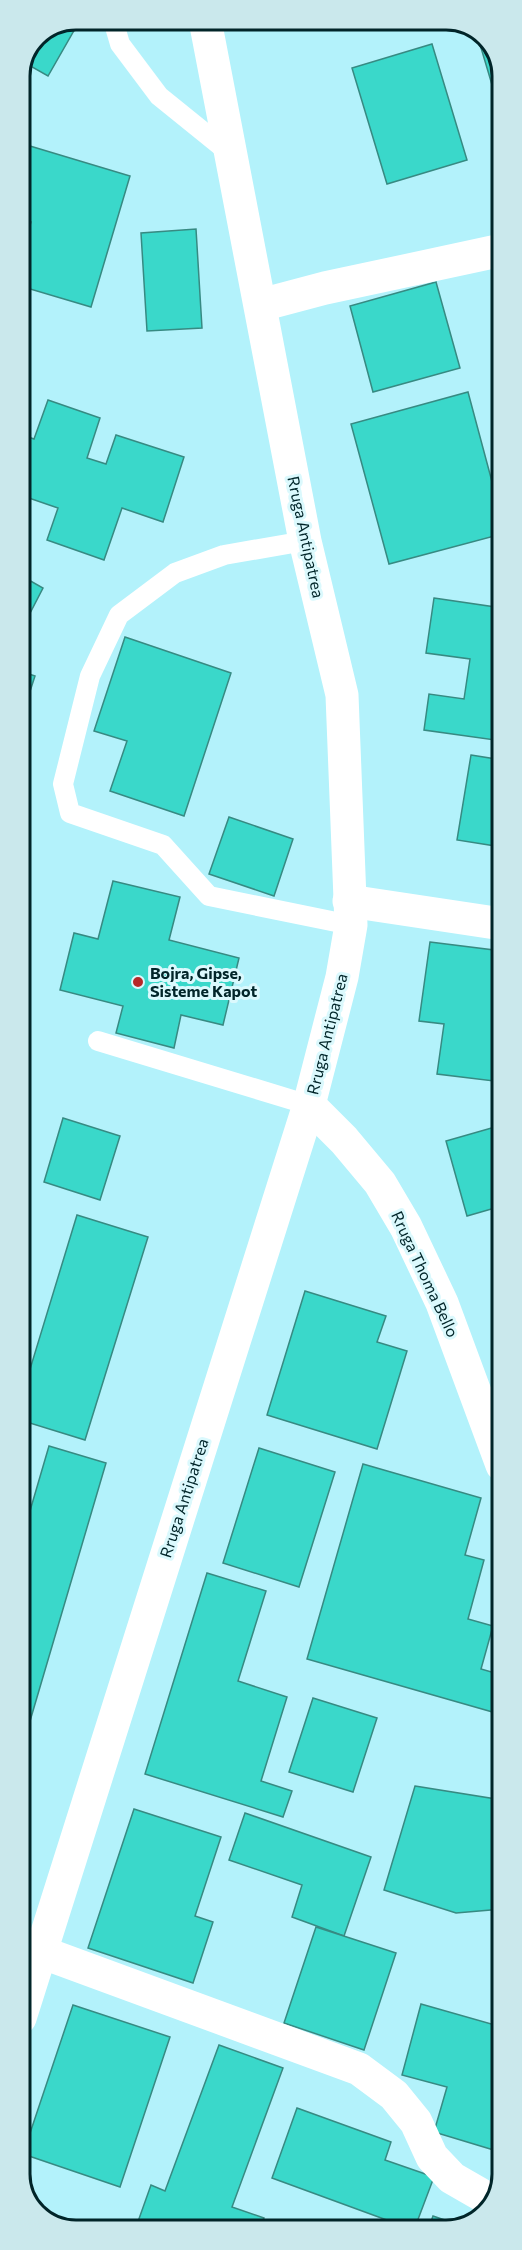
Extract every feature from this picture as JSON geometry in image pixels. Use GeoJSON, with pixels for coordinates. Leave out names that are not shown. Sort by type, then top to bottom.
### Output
{"type":"FeatureCollection","features":[{"type":"Feature","properties":{"kind":"main road","name":"Rruga Antipatrea"},"geometry":{"type":"LineString","coordinates":[[30,1985],[309,1105],[342,977],[350,913],[342,694],[305,541],[208,30]]}},
{"type":"Feature","properties":{"kind":"main road"},"geometry":{"type":"LineString","coordinates":[[261,305],[325,288],[492,252]]}},
{"type":"Feature","properties":{"kind":"main road"},"geometry":{"type":"LineString","coordinates":[[350,913],[492,923]]}},
{"type":"Feature","properties":{"kind":"main road","name":"Rruga Thoma Bello"},"geometry":{"type":"LineString","coordinates":[[309,1105],[344,1140],[380,1183],[406,1227],[442,1303],[492,1438]]}},
{"type":"Feature","properties":{"kind":"main road"},"geometry":{"type":"LineString","coordinates":[[40,1952],[359,2068],[394,2095],[416,2122],[432,2157],[453,2178],[486,2197]]}},
{"type":"Feature","properties":{"kind":"lane"},"geometry":{"type":"LineString","coordinates":[[116,30],[120,44],[159,96],[232,155]]}},
{"type":"Feature","properties":{"kind":"lane"},"geometry":{"type":"LineString","coordinates":[[305,541],[224,555],[175,573],[118,615],[90,676],[63,784],[70,813],[164,846],[209,896],[350,913]]}},
{"type":"Feature","properties":{"kind":"lane"},"geometry":{"type":"LineString","coordinates":[[98,1041],[309,1105]]}},
{"type":"Feature","properties":{"kind":"building"},"geometry":{"type":"Polygon","coordinates":[[[74,30],[48,76],[31,66],[38,51],[51,38],[74,30]]]}},
{"type":"Feature","properties":{"kind":"building"},"geometry":{"type":"Polygon","coordinates":[[[432,44],[467,160],[387,184],[352,68],[432,44]]]}},
{"type":"Feature","properties":{"kind":"building"},"geometry":{"type":"Polygon","coordinates":[[[480,45],[490,61],[492,85],[480,45]]]}},
{"type":"Feature","properties":{"kind":"building"},"geometry":{"type":"Polygon","coordinates":[[[30,146],[130,176],[91,307],[30,289],[30,146]]]}},
{"type":"Feature","properties":{"kind":"building"},"geometry":{"type":"Polygon","coordinates":[[[196,229],[202,328],[147,331],[141,233],[196,229]]]}},
{"type":"Feature","properties":{"kind":"building"},"geometry":{"type":"Polygon","coordinates":[[[436,282],[460,368],[373,392],[350,306],[436,282]]]}},
{"type":"Feature","properties":{"kind":"building"},"geometry":{"type":"Polygon","coordinates":[[[468,392],[492,482],[492,537],[389,564],[351,424],[468,392]]]}},
{"type":"Feature","properties":{"kind":"building"},"geometry":{"type":"Polygon","coordinates":[[[48,400],[100,418],[87,458],[106,464],[116,435],[184,457],[163,522],[122,508],[104,560],[47,540],[58,508],[30,498],[30,438],[34,439],[48,400]]]}},
{"type":"Feature","properties":{"kind":"building"},"geometry":{"type":"Polygon","coordinates":[[[30,581],[43,588],[30,613],[30,581]]]}},
{"type":"Feature","properties":{"kind":"building"},"geometry":{"type":"Polygon","coordinates":[[[434,598],[492,607],[492,740],[424,730],[429,694],[464,699],[470,659],[426,653],[434,598]]]}},
{"type":"Feature","properties":{"kind":"building"},"geometry":{"type":"Polygon","coordinates":[[[125,637],[231,673],[184,816],[110,791],[127,741],[94,731],[125,637]]]}},
{"type":"Feature","properties":{"kind":"building"},"geometry":{"type":"Polygon","coordinates":[[[30,674],[35,676],[30,691],[30,674]]]}},
{"type":"Feature","properties":{"kind":"building"},"geometry":{"type":"Polygon","coordinates":[[[471,755],[492,758],[492,845],[457,840],[471,755]]]}},
{"type":"Feature","properties":{"kind":"building"},"geometry":{"type":"Polygon","coordinates":[[[229,817],[293,839],[274,896],[209,874],[229,817]]]}},
{"type":"Feature","properties":{"kind":"building"},"geometry":{"type":"Polygon","coordinates":[[[113,881],[180,897],[169,940],[239,958],[223,1025],[181,1015],[174,1048],[116,1033],[123,1006],[60,990],[74,933],[98,939],[113,881]]]}},
{"type":"Feature","properties":{"kind":"building"},"geometry":{"type":"Polygon","coordinates":[[[430,942],[492,950],[492,1081],[437,1074],[444,1024],[419,1021],[430,942]]]}},
{"type":"Feature","properties":{"kind":"building"},"geometry":{"type":"Polygon","coordinates":[[[63,1118],[120,1136],[100,1200],[44,1182],[63,1118]]]}},
{"type":"Feature","properties":{"kind":"building"},"geometry":{"type":"Polygon","coordinates":[[[492,1128],[492,1209],[467,1216],[446,1141],[492,1128]]]}},
{"type":"Feature","properties":{"kind":"building"},"geometry":{"type":"Polygon","coordinates":[[[77,1215],[148,1237],[85,1440],[30,1423],[30,1369],[77,1215]]]}},
{"type":"Feature","properties":{"kind":"building"},"geometry":{"type":"Polygon","coordinates":[[[305,1291],[386,1316],[377,1342],[407,1351],[377,1449],[267,1415],[305,1291]]]}},
{"type":"Feature","properties":{"kind":"building"},"geometry":{"type":"Polygon","coordinates":[[[49,1446],[106,1463],[30,1721],[30,1511],[49,1446]]]}},
{"type":"Feature","properties":{"kind":"building"},"geometry":{"type":"Polygon","coordinates":[[[259,1448],[335,1472],[299,1587],[223,1563],[259,1448]]]}},
{"type":"Feature","properties":{"kind":"building"},"geometry":{"type":"Polygon","coordinates":[[[363,1464],[481,1498],[465,1555],[484,1560],[468,1619],[492,1626],[481,1669],[492,1672],[492,1712],[307,1659],[363,1464]]]}},
{"type":"Feature","properties":{"kind":"building"},"geometry":{"type":"Polygon","coordinates":[[[207,1573],[266,1591],[238,1681],[287,1697],[261,1781],[292,1791],[283,1817],[145,1774],[207,1573]]]}},
{"type":"Feature","properties":{"kind":"building"},"geometry":{"type":"Polygon","coordinates":[[[313,1698],[377,1718],[353,1792],[289,1772],[313,1698]]]}},
{"type":"Feature","properties":{"kind":"building"},"geometry":{"type":"Polygon","coordinates":[[[415,1786],[492,1798],[492,1910],[456,1913],[384,1890],[415,1786]]]}},
{"type":"Feature","properties":{"kind":"building"},"geometry":{"type":"Polygon","coordinates":[[[134,1809],[221,1837],[195,1916],[213,1922],[193,1983],[88,1948],[134,1809]]]}},
{"type":"Feature","properties":{"kind":"building"},"geometry":{"type":"Polygon","coordinates":[[[245,1813],[371,1857],[344,1936],[292,1917],[302,1885],[229,1860],[245,1813]]]}},
{"type":"Feature","properties":{"kind":"building"},"geometry":{"type":"Polygon","coordinates":[[[316,1927],[396,1953],[364,2050],[284,2023],[316,1927]]]}},
{"type":"Feature","properties":{"kind":"building"},"geometry":{"type":"Polygon","coordinates":[[[421,2004],[492,2024],[492,2149],[434,2132],[447,2087],[402,2075],[421,2004]]]}},
{"type":"Feature","properties":{"kind":"building"},"geometry":{"type":"Polygon","coordinates":[[[73,2005],[170,2037],[120,2187],[30,2156],[30,2133],[73,2005]]]}},
{"type":"Feature","properties":{"kind":"building"},"geometry":{"type":"Polygon","coordinates":[[[219,2045],[283,2068],[232,2207],[264,2218],[263,2220],[139,2220],[151,2185],[165,2191],[219,2045]]]}},
{"type":"Feature","properties":{"kind":"building"},"geometry":{"type":"Polygon","coordinates":[[[297,2108],[391,2142],[385,2160],[434,2177],[418,2220],[387,2220],[272,2178],[297,2108]]]}},
{"type":"Feature","properties":{"kind":"building"},"geometry":{"type":"Polygon","coordinates":[[[433,2216],[445,2220],[432,2220],[433,2216]]]}},
{"type":"Feature","properties":{"kind":"place","name":"Bojra, Gipse, Sisteme Kapot"},"geometry":{"type":"Point","coordinates":[138,982]}}]}
